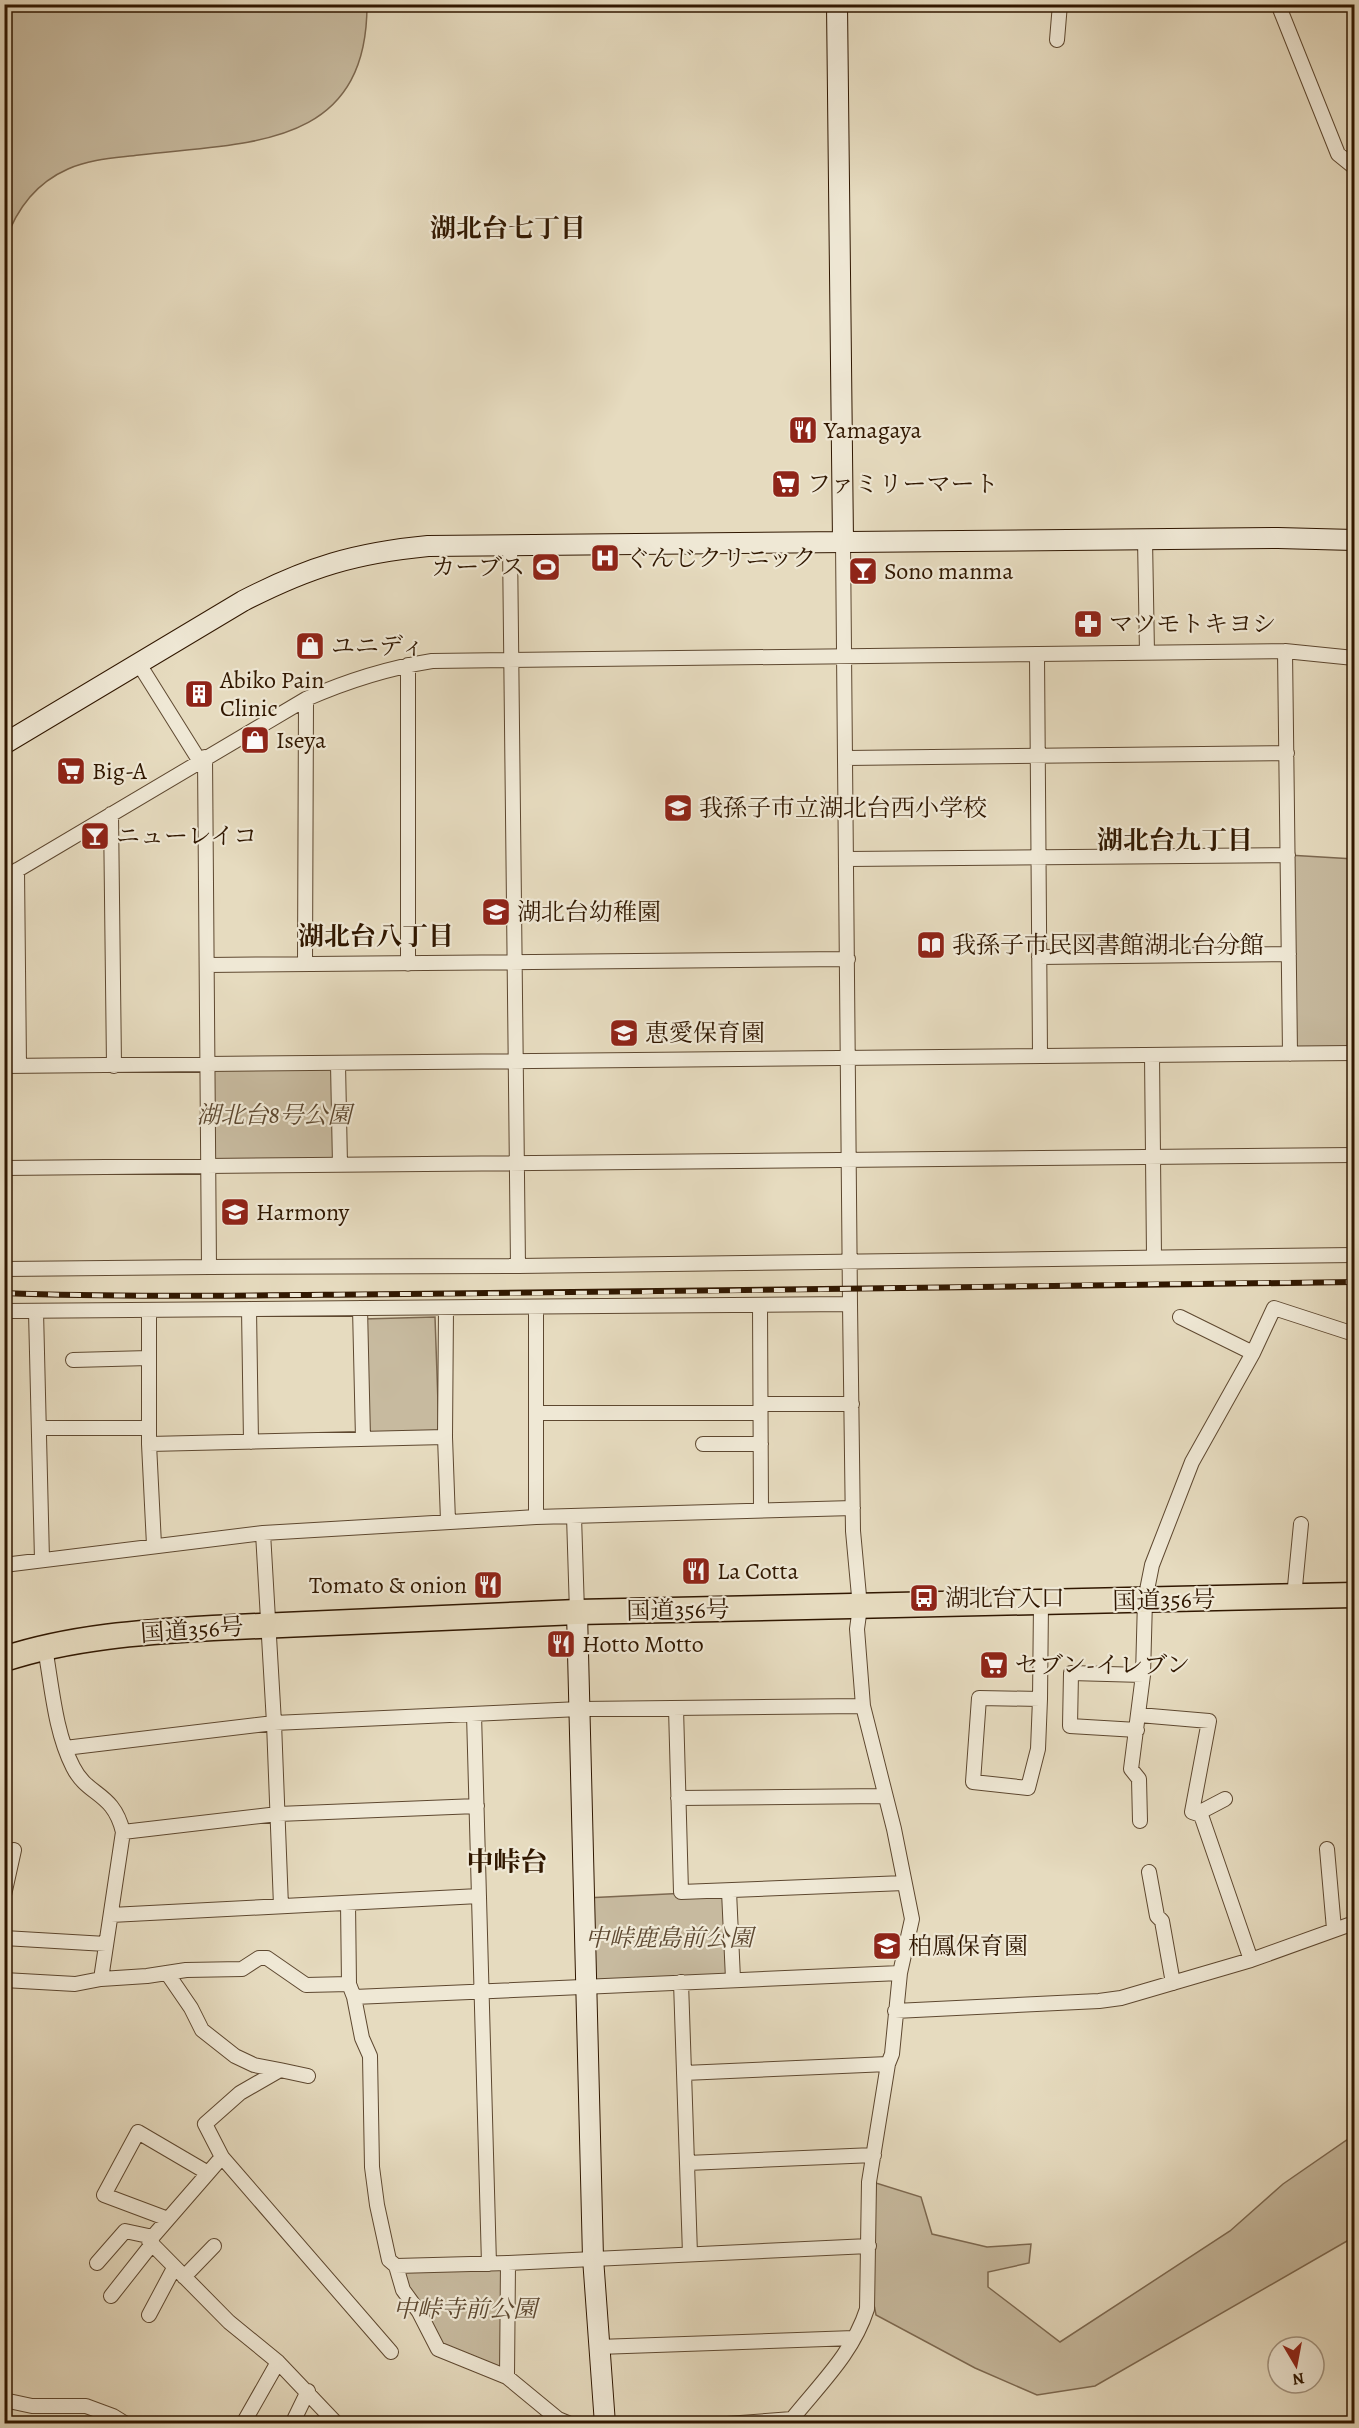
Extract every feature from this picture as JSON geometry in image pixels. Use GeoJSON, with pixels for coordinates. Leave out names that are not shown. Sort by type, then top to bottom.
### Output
{"type":"FeatureCollection","features":[{"type":"Feature","properties":{"kind":"highway","name":"国道356号"},"geometry":{"type":"LineString","coordinates":[[4,1659],[92,1639],[161,1631],[577,1612],[1354,1595]]}},
{"type":"Feature","properties":{"kind":"street"},"geometry":{"type":"LineString","coordinates":[[727,2424],[793,2421],[844,2358],[862,2326],[867,2309],[870,2182],[888,2064],[892,2054],[900,1973],[912,1919],[894,1829],[863,1706],[857,1629],[860,1607],[853,1508],[850,1304],[837,4]]}},
{"type":"Feature","properties":{"kind":"street"},"geometry":{"type":"LineString","coordinates":[[1057,40],[1060,4]]}},
{"type":"Feature","properties":{"kind":"street"},"geometry":{"type":"LineString","coordinates":[[1278,4],[1338,154],[1354,166]]}},
{"type":"Feature","properties":{"kind":"street"},"geometry":{"type":"LineString","coordinates":[[4,744],[243,601],[282,581],[323,565],[361,555],[428,546],[1278,538],[1354,540]]}},
{"type":"Feature","properties":{"kind":"street"},"geometry":{"type":"LineString","coordinates":[[1145,539],[1147,653]]}},
{"type":"Feature","properties":{"kind":"street"},"geometry":{"type":"LineString","coordinates":[[510,545],[518,1266]]}},
{"type":"Feature","properties":{"kind":"street"},"geometry":{"type":"LineString","coordinates":[[1285,651],[1290,1054]]}},
{"type":"Feature","properties":{"kind":"street"},"geometry":{"type":"LineString","coordinates":[[4,878],[306,699],[352,681],[408,665],[432,661],[1285,651],[1354,658]]}},
{"type":"Feature","properties":{"kind":"street"},"geometry":{"type":"LineString","coordinates":[[1036,655],[1040,1056]]}},
{"type":"Feature","properties":{"kind":"street"},"geometry":{"type":"LineString","coordinates":[[139,664],[202,759],[207,965],[209,1267]]}},
{"type":"Feature","properties":{"kind":"street"},"geometry":{"type":"LineString","coordinates":[[408,665],[408,964]]}},
{"type":"Feature","properties":{"kind":"street"},"geometry":{"type":"LineString","coordinates":[[305,964],[306,699]]}},
{"type":"Feature","properties":{"kind":"street"},"geometry":{"type":"LineString","coordinates":[[846,758],[1287,753]]}},
{"type":"Feature","properties":{"kind":"street"},"geometry":{"type":"LineString","coordinates":[[111,814],[114,1066]]}},
{"type":"Feature","properties":{"kind":"street"},"geometry":{"type":"LineString","coordinates":[[847,859],[1288,855]]}},
{"type":"Feature","properties":{"kind":"street"},"geometry":{"type":"LineString","coordinates":[[17,870],[19,1066]]}},
{"type":"Feature","properties":{"kind":"street"},"geometry":{"type":"LineString","coordinates":[[1038,957],[1289,954]]}},
{"type":"Feature","properties":{"kind":"street"},"geometry":{"type":"LineString","coordinates":[[207,965],[848,959]]}},
{"type":"Feature","properties":{"kind":"street"},"geometry":{"type":"LineString","coordinates":[[4,1066],[1354,1053]]}},
{"type":"Feature","properties":{"kind":"street"},"geometry":{"type":"LineString","coordinates":[[1152,1055],[1154,1257]]}},
{"type":"Feature","properties":{"kind":"street"},"geometry":{"type":"LineString","coordinates":[[338,1064],[340,1165]]}},
{"type":"Feature","properties":{"kind":"street"},"geometry":{"type":"LineString","coordinates":[[4,1168],[1354,1155]]}},
{"type":"Feature","properties":{"kind":"street"},"geometry":{"type":"LineString","coordinates":[[4,1269],[518,1266],[1354,1255]]}},
{"type":"Feature","properties":{"kind":"street"},"geometry":{"type":"LineString","coordinates":[[4,1311],[850,1304]]}},
{"type":"Feature","properties":{"kind":"street"},"geometry":{"type":"LineString","coordinates":[[760,1305],[761,1510]]}},
{"type":"Feature","properties":{"kind":"street"},"geometry":{"type":"LineString","coordinates":[[536,1307],[536,1517]]}},
{"type":"Feature","properties":{"kind":"street"},"geometry":{"type":"LineString","coordinates":[[360,1308],[363,1439]]}},
{"type":"Feature","properties":{"kind":"street"},"geometry":{"type":"LineString","coordinates":[[446,1308],[448,1521]]}},
{"type":"Feature","properties":{"kind":"street"},"geometry":{"type":"LineString","coordinates":[[1140,1821],[1138,1779],[1131,1769],[1143,1675],[1145,1600],[1152,1565],[1192,1461],[1253,1353],[1274,1308],[1354,1334]]}},
{"type":"Feature","properties":{"kind":"street"},"geometry":{"type":"LineString","coordinates":[[249,1309],[251,1442]]}},
{"type":"Feature","properties":{"kind":"street"},"geometry":{"type":"LineString","coordinates":[[149,1310],[149,1444],[154,1545]]}},
{"type":"Feature","properties":{"kind":"street"},"geometry":{"type":"LineString","coordinates":[[36,1311],[42,1560]]}},
{"type":"Feature","properties":{"kind":"street"},"geometry":{"type":"LineString","coordinates":[[1180,1317],[1253,1353]]}},
{"type":"Feature","properties":{"kind":"street"},"geometry":{"type":"LineString","coordinates":[[73,1360],[149,1358]]}},
{"type":"Feature","properties":{"kind":"street"},"geometry":{"type":"LineString","coordinates":[[536,1413],[852,1404]]}},
{"type":"Feature","properties":{"kind":"street"},"geometry":{"type":"LineString","coordinates":[[39,1428],[149,1428]]}},
{"type":"Feature","properties":{"kind":"street"},"geometry":{"type":"LineString","coordinates":[[149,1444],[446,1437]]}},
{"type":"Feature","properties":{"kind":"street"},"geometry":{"type":"LineString","coordinates":[[703,1444],[761,1443]]}},
{"type":"Feature","properties":{"kind":"street"},"geometry":{"type":"LineString","coordinates":[[4,1564],[262,1533],[536,1517],[853,1508]]}},
{"type":"Feature","properties":{"kind":"street"},"geometry":{"type":"LineString","coordinates":[[574,1516],[593,2258],[605,2424]]}},
{"type":"Feature","properties":{"kind":"street"},"geometry":{"type":"LineString","coordinates":[[1294,1597],[1301,1524]]}},
{"type":"Feature","properties":{"kind":"street"},"geometry":{"type":"LineString","coordinates":[[262,1533],[274,1723],[281,1906]]}},
{"type":"Feature","properties":{"kind":"street"},"geometry":{"type":"LineString","coordinates":[[1040,1699],[979,1698],[973,1782],[1028,1788],[1038,1749],[1040,1699],[1041,1603]]}},
{"type":"Feature","properties":{"kind":"street"},"geometry":{"type":"LineString","coordinates":[[45,1648],[65,1748],[73,1769],[84,1782],[112,1804],[119,1816],[123,1832],[101,1979]]}},
{"type":"Feature","properties":{"kind":"street"},"geometry":{"type":"LineString","coordinates":[[1137,1730],[1070,1726],[1071,1673],[1143,1675]]}},
{"type":"Feature","properties":{"kind":"street"},"geometry":{"type":"LineString","coordinates":[[65,1748],[274,1723],[580,1709],[863,1706]]}},
{"type":"Feature","properties":{"kind":"street"},"geometry":{"type":"LineString","coordinates":[[676,1708],[681,1892],[904,1883]]}},
{"type":"Feature","properties":{"kind":"street"},"geometry":{"type":"LineString","coordinates":[[474,1714],[489,2264]]}},
{"type":"Feature","properties":{"kind":"street"},"geometry":{"type":"LineString","coordinates":[[1139,1715],[1209,1722],[1192,1812],[1201,1815]]}},
{"type":"Feature","properties":{"kind":"street"},"geometry":{"type":"LineString","coordinates":[[678,1798],[885,1796]]}},
{"type":"Feature","properties":{"kind":"street"},"geometry":{"type":"LineString","coordinates":[[1201,1815],[1204,1810],[1225,1799]]}},
{"type":"Feature","properties":{"kind":"street"},"geometry":{"type":"LineString","coordinates":[[123,1832],[278,1814],[477,1806]]}},
{"type":"Feature","properties":{"kind":"street"},"geometry":{"type":"LineString","coordinates":[[1201,1815],[1251,1960]]}},
{"type":"Feature","properties":{"kind":"street"},"geometry":{"type":"LineString","coordinates":[[1327,1849],[1334,1929]]}},
{"type":"Feature","properties":{"kind":"street"},"geometry":{"type":"LineString","coordinates":[[4,1896],[14,1850]]}},
{"type":"Feature","properties":{"kind":"street"},"geometry":{"type":"LineString","coordinates":[[1149,1872],[1157,1916],[1162,1921],[1173,1983]]}},
{"type":"Feature","properties":{"kind":"street"},"geometry":{"type":"LineString","coordinates":[[729,1891],[733,1979]]}},
{"type":"Feature","properties":{"kind":"street"},"geometry":{"type":"LineString","coordinates":[[111,1915],[479,1896]]}},
{"type":"Feature","properties":{"kind":"street"},"geometry":{"type":"LineString","coordinates":[[348,1903],[352,1991],[362,2038],[370,2056],[369,2126],[377,2205],[389,2260],[396,2266],[403,2290],[419,2312],[438,2349],[507,2377],[558,2419],[570,2424]]}},
{"type":"Feature","properties":{"kind":"street"},"geometry":{"type":"LineString","coordinates":[[895,2011],[1121,1998],[1251,1960],[1354,1923]]}},
{"type":"Feature","properties":{"kind":"street"},"geometry":{"type":"LineString","coordinates":[[4,1938],[106,1944]]}},
{"type":"Feature","properties":{"kind":"street"},"geometry":{"type":"LineString","coordinates":[[4,1980],[75,1984],[186,1970],[242,1969],[259,1958],[267,1958],[306,1985],[352,1991],[483,1991],[900,1973]]}},
{"type":"Feature","properties":{"kind":"street"},"geometry":{"type":"LineString","coordinates":[[167,1973],[191,2008],[202,2030],[235,2056],[254,2065],[308,2076]]}},
{"type":"Feature","properties":{"kind":"street"},"geometry":{"type":"LineString","coordinates":[[681,1982],[690,2254]]}},
{"type":"Feature","properties":{"kind":"street"},"geometry":{"type":"LineString","coordinates":[[684,2073],[888,2064]]}},
{"type":"Feature","properties":{"kind":"street"},"geometry":{"type":"LineString","coordinates":[[279,2070],[240,2093],[205,2124],[222,2157],[391,2352]]}},
{"type":"Feature","properties":{"kind":"street"},"geometry":{"type":"LineString","coordinates":[[168,2219],[104,2195],[138,2132],[208,2173]]}},
{"type":"Feature","properties":{"kind":"street"},"geometry":{"type":"LineString","coordinates":[[687,2163],[874,2156]]}},
{"type":"Feature","properties":{"kind":"street"},"geometry":{"type":"LineString","coordinates":[[111,2296],[168,2219],[222,2157]]}},
{"type":"Feature","properties":{"kind":"street"},"geometry":{"type":"LineString","coordinates":[[97,2263],[126,2231],[152,2240],[179,2272],[229,2322],[278,2362],[338,2424]]}},
{"type":"Feature","properties":{"kind":"street"},"geometry":{"type":"LineString","coordinates":[[149,2316],[179,2272],[214,2246]]}},
{"type":"Feature","properties":{"kind":"street"},"geometry":{"type":"LineString","coordinates":[[396,2266],[489,2264],[869,2246]]}},
{"type":"Feature","properties":{"kind":"street"},"geometry":{"type":"LineString","coordinates":[[507,2377],[508,2263]]}},
{"type":"Feature","properties":{"kind":"street"},"geometry":{"type":"LineString","coordinates":[[598,2347],[855,2338]]}},
{"type":"Feature","properties":{"kind":"street"},"geometry":{"type":"LineString","coordinates":[[244,2422],[278,2362]]}},
{"type":"Feature","properties":{"kind":"street"},"geometry":{"type":"LineString","coordinates":[[292,2424],[308,2391]]}},
{"type":"Feature","properties":{"kind":"street"},"geometry":{"type":"LineString","coordinates":[[4,2400],[32,2406],[86,2406],[113,2416],[126,2424]]}},
{"type":"Feature","properties":{"kind":"green space"},"geometry":{"type":"Polygon","coordinates":[[[5,4],[367,5],[362,53],[347,88],[323,113],[294,130],[259,140],[103,159],[68,169],[46,182],[29,199],[15,219],[5,242],[5,4]]]}},
{"type":"Feature","properties":{"kind":"green space"},"geometry":{"type":"Polygon","coordinates":[[[1288,855],[1354,859],[1354,1053],[1290,1054],[1288,855]]]}},
{"type":"Feature","properties":{"kind":"green space","name":"湖北台8号公園"},"geometry":{"type":"Polygon","coordinates":[[[338,1064],[340,1165],[209,1167],[208,1065],[338,1064]]]}},
{"type":"Feature","properties":{"kind":"green space"},"geometry":{"type":"Polygon","coordinates":[[[435,1317],[439,1431],[368,1433],[364,1319],[435,1317]]]}},
{"type":"Feature","properties":{"kind":"green space","name":"中峠鹿島前公園"},"geometry":{"type":"Polygon","coordinates":[[[729,1891],[733,1979],[587,1987],[585,1898],[729,1891]]]}},
{"type":"Feature","properties":{"kind":"green space"},"geometry":{"type":"Polygon","coordinates":[[[1354,2135],[1354,2237],[1095,2386],[1037,2395],[975,2368],[876,2315],[871,2289],[876,2183],[921,2197],[932,2234],[987,2247],[1031,2244],[1029,2263],[988,2272],[988,2287],[1060,2342],[1230,2231],[1283,2184],[1354,2135]]]}},
{"type":"Feature","properties":{"kind":"green space","name":"中峠寺前公園"},"geometry":{"type":"Polygon","coordinates":[[[508,2263],[507,2377],[438,2349],[396,2266],[508,2263]]]}},
{"type":"Feature","properties":{"kind":"railway"},"geometry":{"type":"LineString","coordinates":[[4,1293],[154,1296],[524,1293],[1354,1282]]}},
{"type":"Feature","properties":{"kind":"place","name":"Yamagaya"},"geometry":{"type":"Point","coordinates":[803,430]}},
{"type":"Feature","properties":{"kind":"place","name":"ファミリーマート"},"geometry":{"type":"Point","coordinates":[786,484]}},
{"type":"Feature","properties":{"kind":"place","name":"ぐんじクリニック"},"geometry":{"type":"Point","coordinates":[605,558]}},
{"type":"Feature","properties":{"kind":"place","name":"カーブス"},"geometry":{"type":"Point","coordinates":[546,567]}},
{"type":"Feature","properties":{"kind":"place","name":"Sono manma"},"geometry":{"type":"Point","coordinates":[863,571]}},
{"type":"Feature","properties":{"kind":"place","name":"マツモトキヨシ"},"geometry":{"type":"Point","coordinates":[1088,624]}},
{"type":"Feature","properties":{"kind":"place","name":"ユニディ"},"geometry":{"type":"Point","coordinates":[310,646]}},
{"type":"Feature","properties":{"kind":"place","name":"Abiko Pain Clinic"},"geometry":{"type":"Point","coordinates":[199,694]}},
{"type":"Feature","properties":{"kind":"place","name":"Iseya"},"geometry":{"type":"Point","coordinates":[255,740]}},
{"type":"Feature","properties":{"kind":"place","name":"Big-A"},"geometry":{"type":"Point","coordinates":[71,771]}},
{"type":"Feature","properties":{"kind":"place","name":"我孫子市立湖北台西小学校"},"geometry":{"type":"Point","coordinates":[678,808]}},
{"type":"Feature","properties":{"kind":"place","name":"ニューレイコ"},"geometry":{"type":"Point","coordinates":[95,836]}},
{"type":"Feature","properties":{"kind":"place","name":"湖北台幼稚園"},"geometry":{"type":"Point","coordinates":[496,912]}},
{"type":"Feature","properties":{"kind":"place","name":"我孫子市民図書館湖北台分館"},"geometry":{"type":"Point","coordinates":[931,945]}},
{"type":"Feature","properties":{"kind":"place","name":"恵愛保育園"},"geometry":{"type":"Point","coordinates":[624,1033]}},
{"type":"Feature","properties":{"kind":"place","name":"Harmony"},"geometry":{"type":"Point","coordinates":[235,1212]}},
{"type":"Feature","properties":{"kind":"place","name":"La Cotta"},"geometry":{"type":"Point","coordinates":[696,1571]}},
{"type":"Feature","properties":{"kind":"place","name":"Tomato & onion"},"geometry":{"type":"Point","coordinates":[488,1585]}},
{"type":"Feature","properties":{"kind":"place","name":"湖北台入口"},"geometry":{"type":"Point","coordinates":[924,1598]}},
{"type":"Feature","properties":{"kind":"place","name":"Hotto Motto"},"geometry":{"type":"Point","coordinates":[561,1644]}},
{"type":"Feature","properties":{"kind":"place","name":"セブン-イレブン"},"geometry":{"type":"Point","coordinates":[994,1665]}},
{"type":"Feature","properties":{"kind":"place","name":"柏鳳保育園"},"geometry":{"type":"Point","coordinates":[887,1946]}},
{"type":"Feature","properties":{"kind":"district","name":"湖北台七丁目"},"geometry":{"type":"Point","coordinates":[508,228]}},
{"type":"Feature","properties":{"kind":"district","name":"湖北台九丁目"},"geometry":{"type":"Point","coordinates":[1175,840]}},
{"type":"Feature","properties":{"kind":"district","name":"湖北台八丁目"},"geometry":{"type":"Point","coordinates":[376,936]}},
{"type":"Feature","properties":{"kind":"district","name":"中峠台"},"geometry":{"type":"Point","coordinates":[507,1862]}}]}
